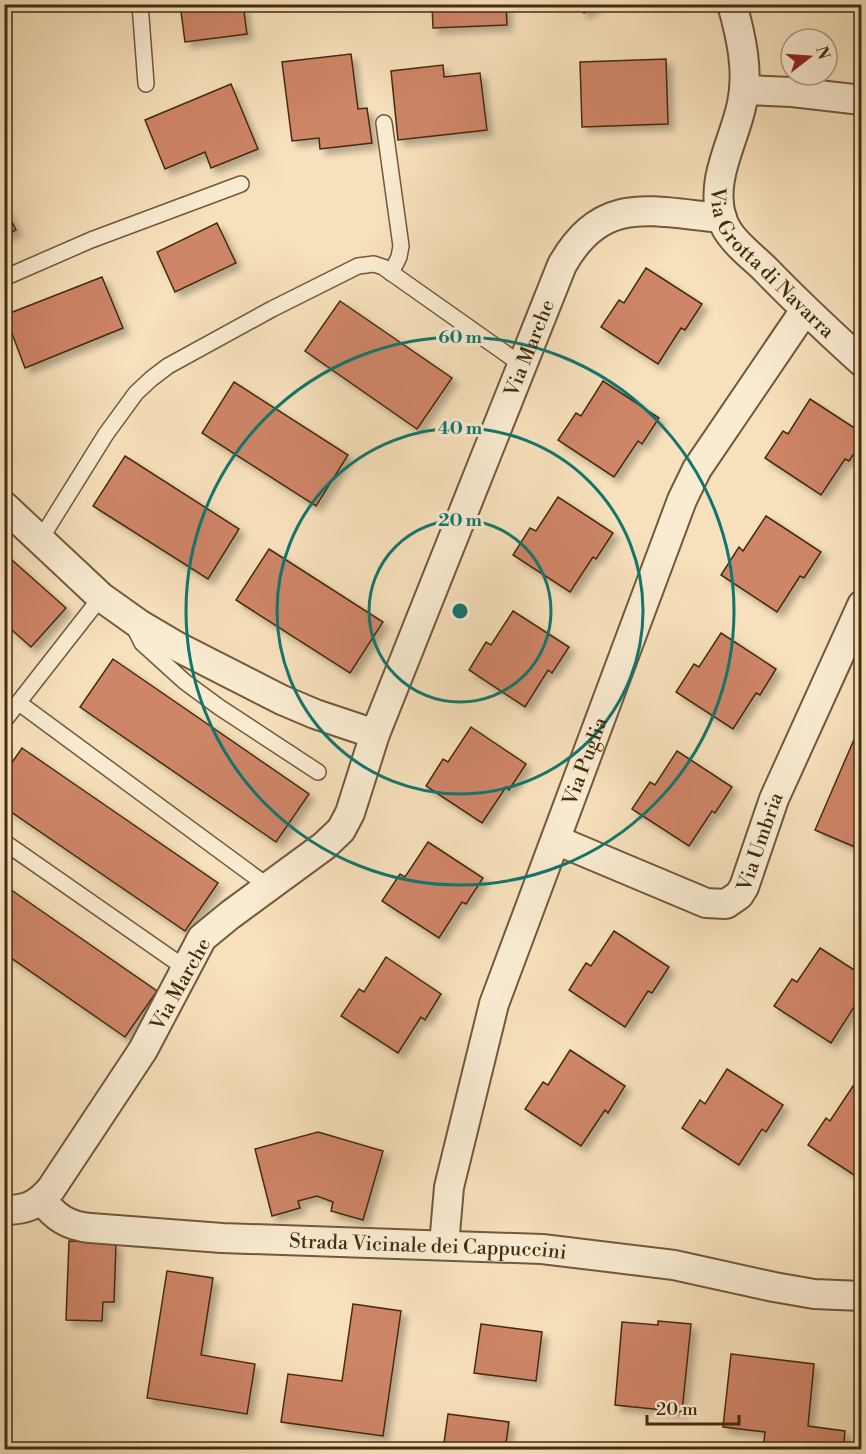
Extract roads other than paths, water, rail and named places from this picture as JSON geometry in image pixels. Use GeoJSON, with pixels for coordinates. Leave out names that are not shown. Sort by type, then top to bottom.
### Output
{"type":"FeatureCollection","features":[{"type":"Feature","properties":{"kind":"street","name":"Via Grotta di Navarra"},"geometry":{"type":"LineString","coordinates":[[732,4],[742,45],[744,90],[722,171],[720,190],[722,218],[734,238],[805,310],[861,362]]}},
{"type":"Feature","properties":{"kind":"street"},"geometry":{"type":"LineString","coordinates":[[744,90],[777,91],[861,100]]}},
{"type":"Feature","properties":{"kind":"street","name":"Via Marche"},"geometry":{"type":"LineString","coordinates":[[42,1200],[143,1050],[198,945],[208,933],[324,846],[340,830],[350,813],[375,734],[562,265],[577,240],[589,228],[607,218],[632,212],[722,218]]}},
{"type":"Feature","properties":{"kind":"street","name":"Via Puglia"},"geometry":{"type":"LineString","coordinates":[[444,1245],[449,1187],[491,1015],[688,484],[805,310]]}},
{"type":"Feature","properties":{"kind":"street"},"geometry":{"type":"LineString","coordinates":[[4,506],[101,597],[139,624],[206,662],[282,700],[315,714],[375,734]]}},
{"type":"Feature","properties":{"kind":"street","name":"Via Umbria"},"geometry":{"type":"LineString","coordinates":[[556,840],[706,903],[723,904],[733,901],[739,896],[747,881],[774,799],[861,605]]}},
{"type":"Feature","properties":{"kind":"street"},"geometry":{"type":"LineString","coordinates":[[4,1210],[24,1209],[42,1200]]}},
{"type":"Feature","properties":{"kind":"street","name":"Strada Vicinale dei Cappuccini"},"geometry":{"type":"LineString","coordinates":[[42,1200],[58,1217],[71,1225],[90,1228],[222,1238],[542,1250],[668,1264],[789,1290],[824,1295],[861,1296]]}},
{"type":"Feature","properties":{"kind":"lane"},"geometry":{"type":"LineString","coordinates":[[140,4],[146,84]]}},
{"type":"Feature","properties":{"kind":"lane"},"geometry":{"type":"LineString","coordinates":[[384,123],[401,246],[399,257],[391,273]]}},
{"type":"Feature","properties":{"kind":"lane"},"geometry":{"type":"LineString","coordinates":[[4,278],[91,240],[241,184]]}},
{"type":"Feature","properties":{"kind":"lane"},"geometry":{"type":"LineString","coordinates":[[40,540],[106,434],[136,393],[151,379],[178,360],[358,266],[374,264],[391,273],[522,365]]}},
{"type":"Feature","properties":{"kind":"lane"},"geometry":{"type":"LineString","coordinates":[[4,721],[101,597]]}},
{"type":"Feature","properties":{"kind":"lane"},"geometry":{"type":"LineString","coordinates":[[139,624],[137,633],[142,643],[184,682],[318,772]]}},
{"type":"Feature","properties":{"kind":"lane"},"geometry":{"type":"LineString","coordinates":[[19,702],[269,886]]}},
{"type":"Feature","properties":{"kind":"lane"},"geometry":{"type":"LineString","coordinates":[[4,842],[185,968]]}}]}
